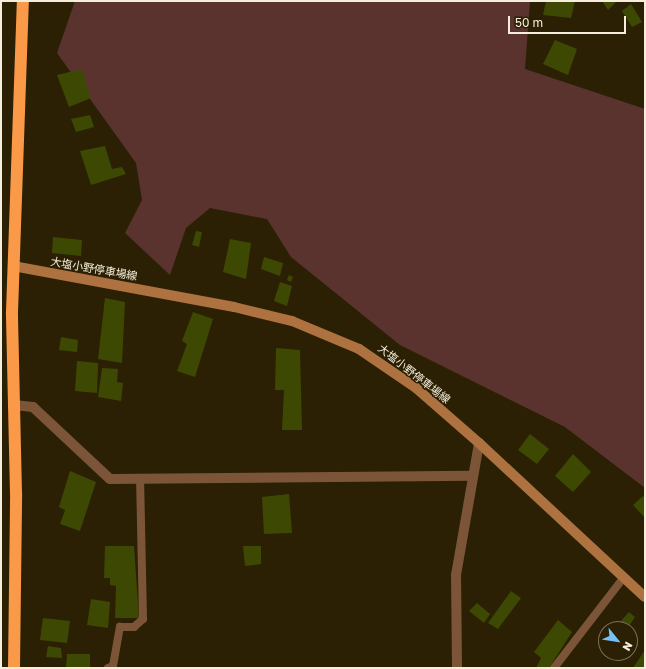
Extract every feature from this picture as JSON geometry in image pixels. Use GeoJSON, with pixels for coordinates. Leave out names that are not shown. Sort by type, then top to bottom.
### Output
{"type":"FeatureCollection","features":[{"type":"Feature","properties":{"kind":"highway"},"geometry":{"type":"LineString","coordinates":[[14,668],[14,405],[12,266],[22,1]]}},
{"type":"Feature","properties":{"kind":"main road","name":"大塩小野停車場線"},"geometry":{"type":"LineString","coordinates":[[12,266],[234,307],[320,332],[388,366],[479,443],[645,597]]}},
{"type":"Feature","properties":{"kind":"street"},"geometry":{"type":"LineString","coordinates":[[14,405],[33,407],[110,479],[472,476]]}},
{"type":"Feature","properties":{"kind":"street"},"geometry":{"type":"LineString","coordinates":[[457,668],[456,575],[472,476],[479,443]]}},
{"type":"Feature","properties":{"kind":"lane"},"geometry":{"type":"LineString","coordinates":[[108,668],[113,666],[120,627],[134,627],[143,618],[140,479]]}},
{"type":"Feature","properties":{"kind":"lane"},"geometry":{"type":"LineString","coordinates":[[554,668],[624,577]]}},
{"type":"Feature","properties":{"kind":"shaded area"},"geometry":{"type":"Polygon","coordinates":[[[75,1],[530,1],[525,69],[645,109],[645,488],[565,427],[400,345],[291,257],[267,219],[210,208],[186,228],[170,275],[125,233],[142,200],[136,163],[57,53],[75,1]]]}},
{"type":"Feature","properties":{"kind":"building"},"geometry":{"type":"Polygon","coordinates":[[[546,1],[575,1],[571,18],[543,15],[546,1]]]}},
{"type":"Feature","properties":{"kind":"building"},"geometry":{"type":"Polygon","coordinates":[[[602,1],[617,1],[608,10],[602,1]]]}},
{"type":"Feature","properties":{"kind":"building"},"geometry":{"type":"Polygon","coordinates":[[[631,4],[642,22],[632,27],[622,11],[631,4]]]}},
{"type":"Feature","properties":{"kind":"building"},"geometry":{"type":"Polygon","coordinates":[[[555,40],[577,49],[568,75],[543,64],[555,40]]]}},
{"type":"Feature","properties":{"kind":"building"},"geometry":{"type":"Polygon","coordinates":[[[82,69],[91,98],[69,107],[57,75],[82,69]]]}},
{"type":"Feature","properties":{"kind":"building"},"geometry":{"type":"Polygon","coordinates":[[[90,115],[94,127],[76,132],[71,119],[90,115]]]}},
{"type":"Feature","properties":{"kind":"building"},"geometry":{"type":"Polygon","coordinates":[[[105,146],[112,169],[122,167],[126,174],[91,185],[80,151],[105,146]]]}},
{"type":"Feature","properties":{"kind":"building"},"geometry":{"type":"Polygon","coordinates":[[[196,231],[202,232],[199,247],[192,245],[196,231]]]}},
{"type":"Feature","properties":{"kind":"building"},"geometry":{"type":"Polygon","coordinates":[[[53,237],[82,240],[81,256],[52,253],[53,237]]]}},
{"type":"Feature","properties":{"kind":"building"},"geometry":{"type":"Polygon","coordinates":[[[230,239],[251,243],[246,279],[223,272],[230,239]]]}},
{"type":"Feature","properties":{"kind":"building"},"geometry":{"type":"Polygon","coordinates":[[[264,257],[283,263],[280,276],[261,269],[264,257]]]}},
{"type":"Feature","properties":{"kind":"building"},"geometry":{"type":"Polygon","coordinates":[[[289,275],[293,277],[291,282],[287,280],[289,275]]]}},
{"type":"Feature","properties":{"kind":"building"},"geometry":{"type":"Polygon","coordinates":[[[280,282],[292,286],[287,306],[274,301],[280,282]]]}},
{"type":"Feature","properties":{"kind":"building"},"geometry":{"type":"Polygon","coordinates":[[[105,298],[125,302],[122,363],[98,359],[105,298]]]}},
{"type":"Feature","properties":{"kind":"building"},"geometry":{"type":"Polygon","coordinates":[[[193,312],[213,319],[195,377],[177,371],[187,344],[182,341],[193,312]]]}},
{"type":"Feature","properties":{"kind":"building"},"geometry":{"type":"Polygon","coordinates":[[[61,337],[78,340],[77,352],[59,350],[61,337]]]}},
{"type":"Feature","properties":{"kind":"building"},"geometry":{"type":"Polygon","coordinates":[[[276,348],[300,350],[302,430],[282,430],[284,390],[275,390],[276,348]]]}},
{"type":"Feature","properties":{"kind":"building"},"geometry":{"type":"Polygon","coordinates":[[[77,361],[98,363],[97,393],[75,391],[77,361]]]}},
{"type":"Feature","properties":{"kind":"building"},"geometry":{"type":"Polygon","coordinates":[[[102,368],[118,369],[117,382],[123,383],[121,401],[98,397],[102,368]]]}},
{"type":"Feature","properties":{"kind":"building"},"geometry":{"type":"Polygon","coordinates":[[[530,434],[549,449],[537,464],[518,450],[530,434]]]}},
{"type":"Feature","properties":{"kind":"building"},"geometry":{"type":"Polygon","coordinates":[[[573,454],[591,472],[573,492],[555,476],[573,454]]]}},
{"type":"Feature","properties":{"kind":"building"},"geometry":{"type":"Polygon","coordinates":[[[70,471],[96,482],[80,531],[60,524],[65,510],[59,507],[70,471]]]}},
{"type":"Feature","properties":{"kind":"building"},"geometry":{"type":"Polygon","coordinates":[[[289,494],[292,533],[264,534],[262,497],[289,494]]]}},
{"type":"Feature","properties":{"kind":"building"},"geometry":{"type":"Polygon","coordinates":[[[643,496],[645,498],[645,518],[633,505],[643,496]]]}},
{"type":"Feature","properties":{"kind":"building"},"geometry":{"type":"Polygon","coordinates":[[[105,546],[134,546],[139,618],[115,618],[116,586],[110,585],[110,578],[104,578],[105,546]]]}},
{"type":"Feature","properties":{"kind":"building"},"geometry":{"type":"Polygon","coordinates":[[[243,546],[261,546],[261,564],[245,566],[243,546]]]}},
{"type":"Feature","properties":{"kind":"building"},"geometry":{"type":"Polygon","coordinates":[[[511,591],[521,598],[498,629],[488,623],[511,591]]]}},
{"type":"Feature","properties":{"kind":"building"},"geometry":{"type":"Polygon","coordinates":[[[91,599],[110,602],[108,628],[87,625],[91,599]]]}},
{"type":"Feature","properties":{"kind":"building"},"geometry":{"type":"Polygon","coordinates":[[[477,603],[490,614],[484,623],[469,611],[477,603]]]}},
{"type":"Feature","properties":{"kind":"building"},"geometry":{"type":"Polygon","coordinates":[[[629,612],[635,617],[632,621],[621,621],[629,612]]]}},
{"type":"Feature","properties":{"kind":"building"},"geometry":{"type":"Polygon","coordinates":[[[43,618],[70,621],[67,643],[40,640],[43,618]]]}},
{"type":"Feature","properties":{"kind":"building"},"geometry":{"type":"Polygon","coordinates":[[[558,620],[572,632],[549,668],[536,668],[541,658],[534,652],[558,620]]]}},
{"type":"Feature","properties":{"kind":"building"},"geometry":{"type":"Polygon","coordinates":[[[48,646],[61,648],[62,658],[46,657],[48,646]]]}},
{"type":"Feature","properties":{"kind":"building"},"geometry":{"type":"Polygon","coordinates":[[[645,650],[645,668],[633,668],[645,650]]]}},
{"type":"Feature","properties":{"kind":"building"},"geometry":{"type":"Polygon","coordinates":[[[67,654],[90,654],[90,668],[66,668],[67,654]]]}}]}
